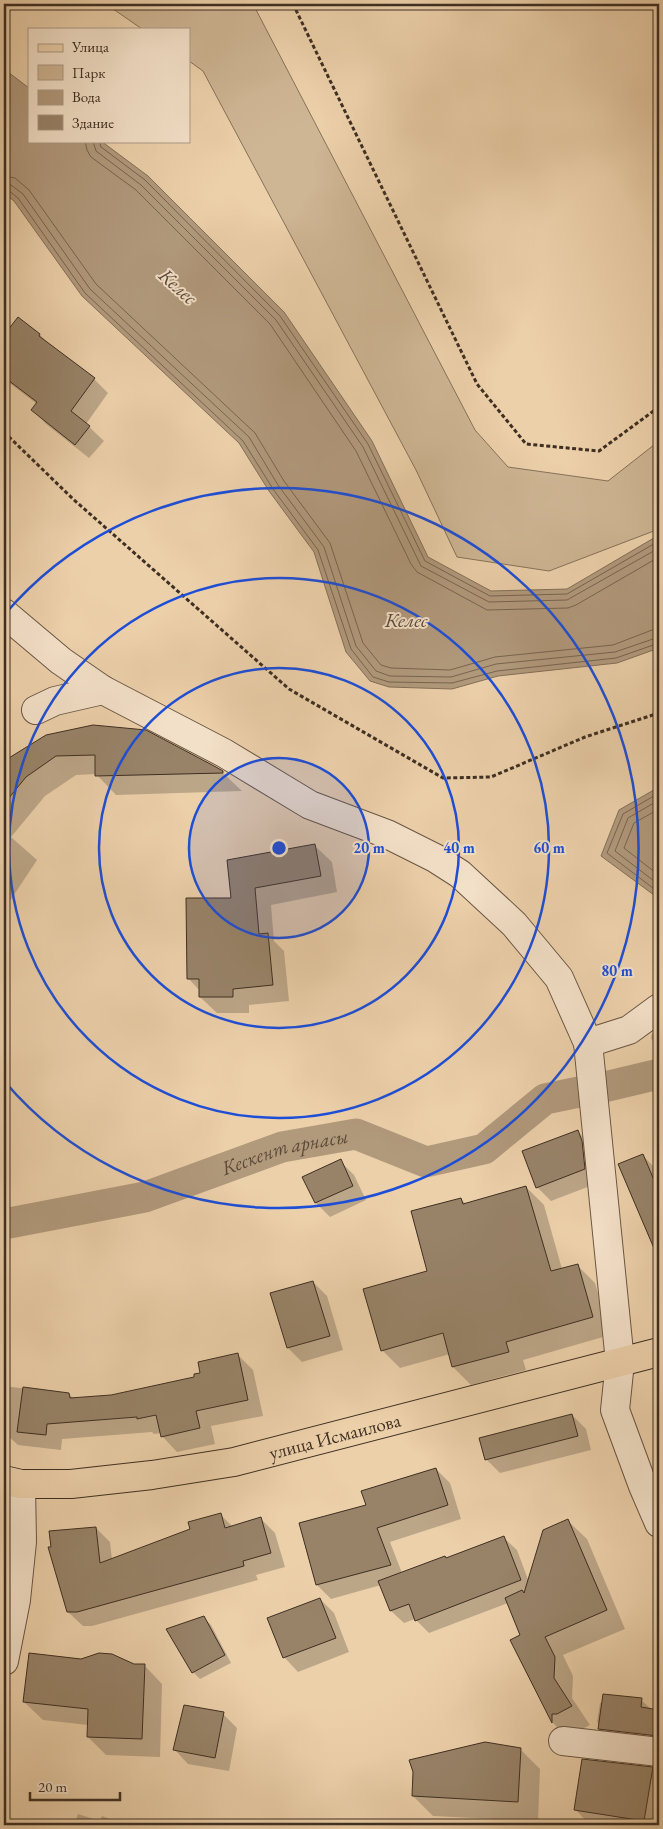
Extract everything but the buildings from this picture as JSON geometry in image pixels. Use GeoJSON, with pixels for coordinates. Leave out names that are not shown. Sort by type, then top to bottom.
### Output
{"type":"FeatureCollection","features":[{"type":"Feature","properties":{"kind":"main road","name":"улица Исмаилова"},"geometry":{"type":"LineString","coordinates":[[12,1482],[71,1484],[152,1475],[234,1462],[659,1352]]}},
{"type":"Feature","properties":{"kind":"street"},"geometry":{"type":"LineString","coordinates":[[4,613],[61,661],[103,690],[224,753],[310,805],[387,834],[435,858],[460,874],[514,924],[559,978],[588,1043],[620,1362],[615,1410],[659,1523]]}},
{"type":"Feature","properties":{"kind":"street"},"geometry":{"type":"LineString","coordinates":[[36,710],[55,701],[103,690]]}},
{"type":"Feature","properties":{"kind":"street"},"geometry":{"type":"LineString","coordinates":[[588,1043],[629,1030],[653,1012]]}},
{"type":"Feature","properties":{"kind":"street"},"geometry":{"type":"LineString","coordinates":[[4,1661],[16,1600],[21,1552],[12,1482]]}},
{"type":"Feature","properties":{"kind":"street"},"geometry":{"type":"LineString","coordinates":[[563,1741],[659,1752]]}},
{"type":"Feature","properties":{"kind":"path"},"geometry":{"type":"LineString","coordinates":[[293,4],[477,384],[526,444],[599,451],[659,407]]}},
{"type":"Feature","properties":{"kind":"path"},"geometry":{"type":"LineString","coordinates":[[4,432],[73,499],[289,689],[443,778],[491,777],[585,737],[659,713]]}},
{"type":"Feature","properties":{"kind":"green space"},"geometry":{"type":"Polygon","coordinates":[[[106,4],[253,4],[475,430],[508,467],[608,481],[659,441],[659,529],[549,571],[457,557],[416,470],[203,71],[190,62],[190,28],[141,28],[106,4]]]}},
{"type":"Feature","properties":{"kind":"water","name":"Келес"},"geometry":{"type":"Polygon","coordinates":[[[4,69],[28,87],[28,142],[102,142],[148,176],[284,312],[372,441],[428,557],[491,591],[567,589],[659,535],[659,648],[617,663],[498,676],[452,689],[389,687],[370,681],[346,652],[314,552],[269,491],[239,443],[82,296],[14,201],[4,193],[4,69]]]}},
{"type":"Feature","properties":{"kind":"water"},"geometry":{"type":"Polygon","coordinates":[[[659,787],[659,890],[654,895],[601,856],[619,810],[659,787]]]}},
{"type":"Feature","properties":{"kind":"waterway","name":"Кескент арнасы"},"geometry":{"type":"LineString","coordinates":[[600,1088],[659,1074]]}},
{"type":"Feature","properties":{"kind":"waterway","name":"Кескент арнасы"},"geometry":{"type":"LineString","coordinates":[[4,1224],[145,1197],[282,1147],[356,1134],[426,1162],[484,1149],[545,1099],[579,1092]]}}]}
